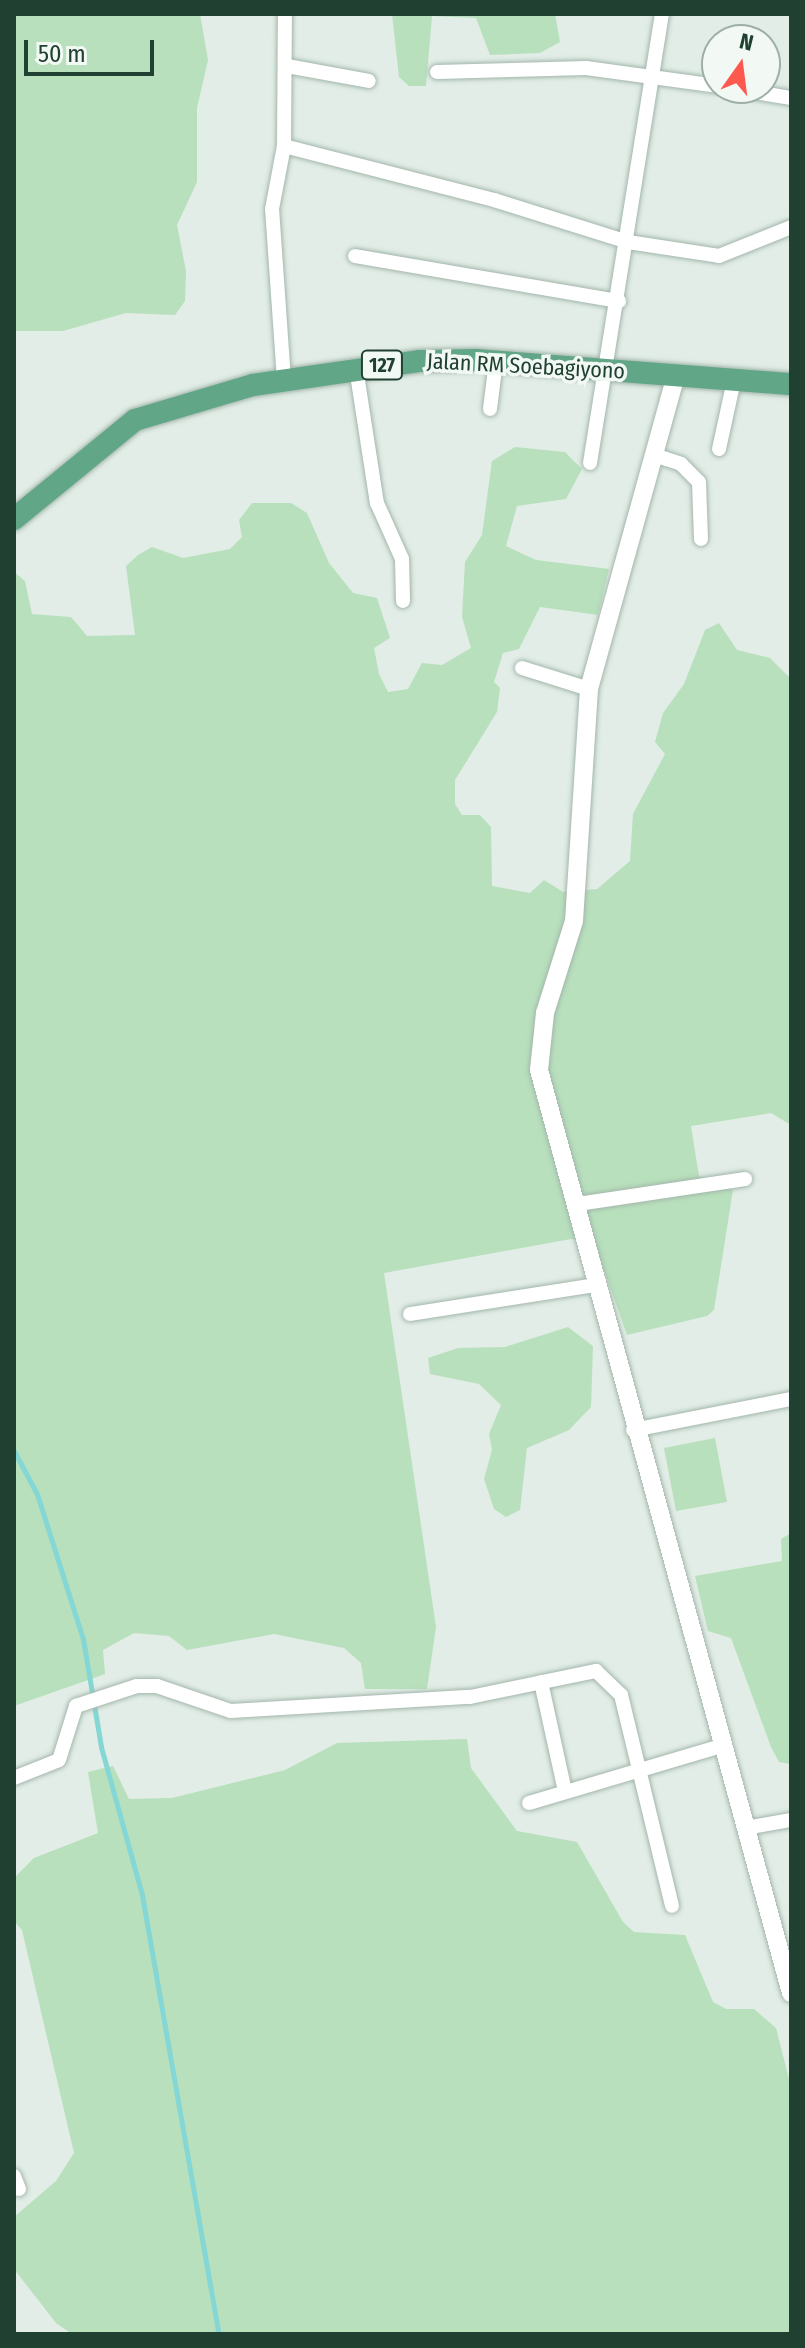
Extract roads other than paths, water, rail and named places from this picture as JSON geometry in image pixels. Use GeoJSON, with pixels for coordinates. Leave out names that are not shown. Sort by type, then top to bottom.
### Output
{"type":"FeatureCollection","features":[{"type":"Feature","properties":{"kind":"main road","name":"Jalan RM Soebagiyono"},"geometry":{"type":"LineString","coordinates":[[14,519],[135,420],[284,380],[356,368],[496,361],[791,384]]}},
{"type":"Feature","properties":{"kind":"street"},"geometry":{"type":"LineString","coordinates":[[284,380],[272,209],[284,146],[285,14]]}},
{"type":"Feature","properties":{"kind":"street"},"geometry":{"type":"LineString","coordinates":[[590,463],[619,301],[662,14]]}},
{"type":"Feature","properties":{"kind":"street"},"geometry":{"type":"LineString","coordinates":[[287,66],[369,81]]}},
{"type":"Feature","properties":{"kind":"street"},"geometry":{"type":"LineString","coordinates":[[437,72],[586,68],[701,84]]}},
{"type":"Feature","properties":{"kind":"street"},"geometry":{"type":"LineString","coordinates":[[284,146],[494,200],[628,242],[719,256],[791,227]]}},
{"type":"Feature","properties":{"kind":"street"},"geometry":{"type":"LineString","coordinates":[[355,256],[619,301]]}},
{"type":"Feature","properties":{"kind":"street"},"geometry":{"type":"LineString","coordinates":[[490,409],[496,361]]}},
{"type":"Feature","properties":{"kind":"street"},"geometry":{"type":"LineString","coordinates":[[356,368],[377,503],[402,559],[403,601]]}},
{"type":"Feature","properties":{"kind":"street"},"geometry":{"type":"LineString","coordinates":[[676,375],[589,689],[574,921],[545,1013],[539,1070],[578,1204],[633,1430],[725,1745],[791,1993]]}},
{"type":"Feature","properties":{"kind":"street"},"geometry":{"type":"LineString","coordinates":[[719,449],[734,380]]}},
{"type":"Feature","properties":{"kind":"street"},"geometry":{"type":"LineString","coordinates":[[654,455],[681,464],[699,482],[701,539]]}},
{"type":"Feature","properties":{"kind":"street"},"geometry":{"type":"LineString","coordinates":[[522,668],[589,689]]}},
{"type":"Feature","properties":{"kind":"street"},"geometry":{"type":"LineString","coordinates":[[578,1204],[745,1179]]}},
{"type":"Feature","properties":{"kind":"street"},"geometry":{"type":"LineString","coordinates":[[410,1314],[596,1285]]}},
{"type":"Feature","properties":{"kind":"street"},"geometry":{"type":"LineString","coordinates":[[633,1430],[791,1399]]}},
{"type":"Feature","properties":{"kind":"street"},"geometry":{"type":"LineString","coordinates":[[14,1778],[59,1760],[76,1706],[157,1686],[231,1711],[470,1697],[596,1671],[615,1683],[672,1906]]}},
{"type":"Feature","properties":{"kind":"street"},"geometry":{"type":"LineString","coordinates":[[541,1682],[565,1791]]}},
{"type":"Feature","properties":{"kind":"street"},"geometry":{"type":"LineString","coordinates":[[529,1803],[725,1745]]}},
{"type":"Feature","properties":{"kind":"street"},"geometry":{"type":"LineString","coordinates":[[746,1828],[791,1820]]}},
{"type":"Feature","properties":{"kind":"waterway"},"geometry":{"type":"LineString","coordinates":[[14,1451],[37,1494],[83,1639],[101,1747],[142,1895],[219,2334]]}}]}
